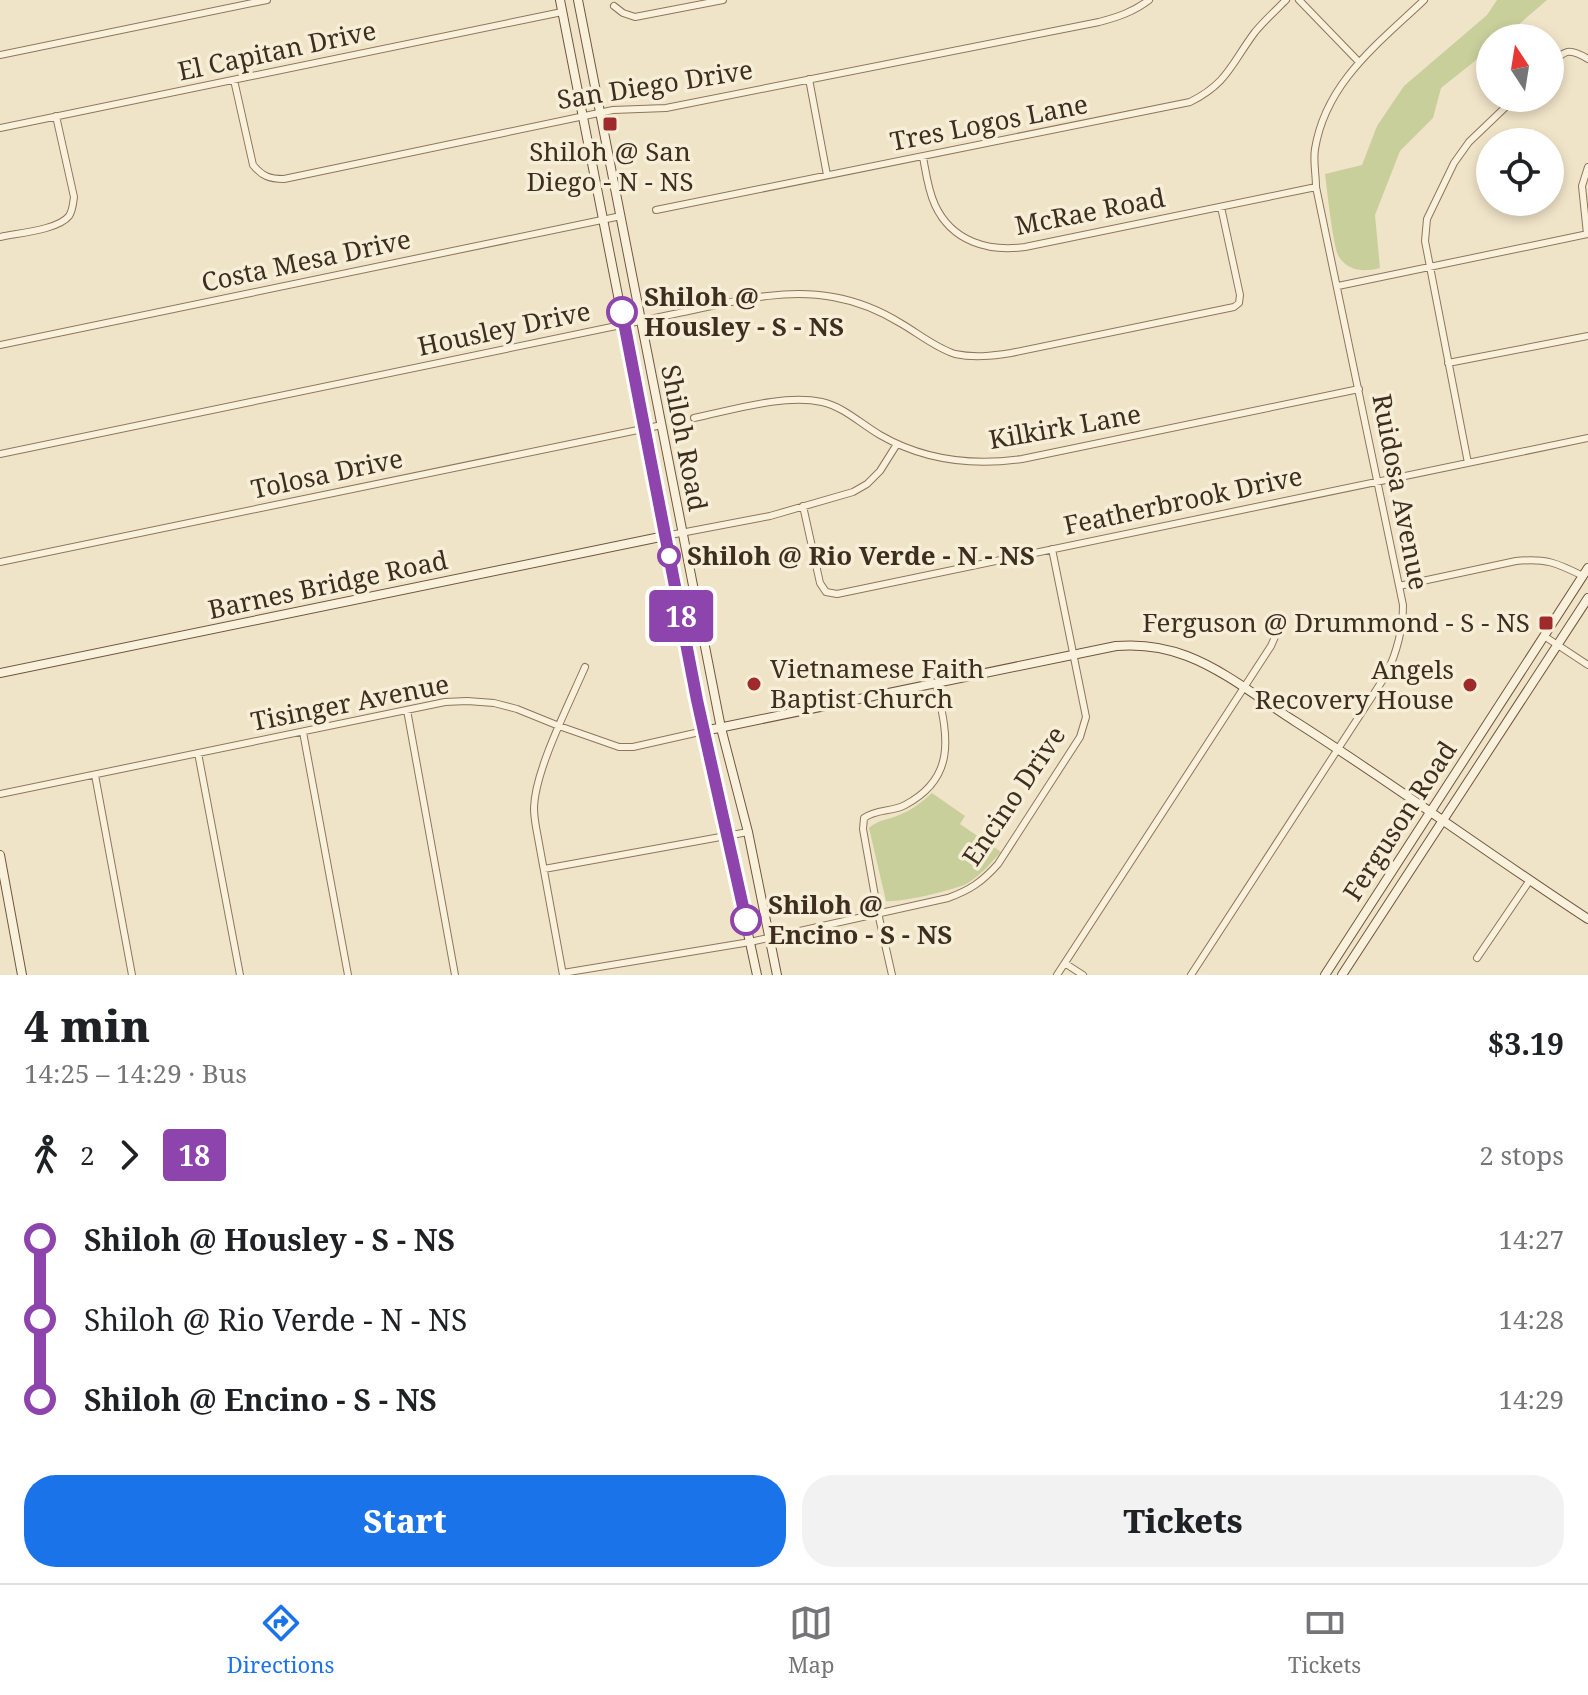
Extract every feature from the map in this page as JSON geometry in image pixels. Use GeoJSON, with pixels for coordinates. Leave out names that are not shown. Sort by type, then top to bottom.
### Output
{"type":"FeatureCollection","features":[{"type":"Feature","properties":{"kind":"main road","name":"Shiloh Road"},"geometry":{"type":"LineString","coordinates":[[560,0],[704,731],[757,975]]}},
{"type":"Feature","properties":{"kind":"main road","name":"Shiloh Road"},"geometry":{"type":"LineString","coordinates":[[578,0],[721,728],[748,832],[777,975]]}},
{"type":"Feature","properties":{"kind":"main road","name":"Barnes Bridge Road"},"geometry":{"type":"LineString","coordinates":[[0,673],[665,536]]}},
{"type":"Feature","properties":{"kind":"main road","name":"Ferguson Road"},"geometry":{"type":"LineString","coordinates":[[1325,975],[1585,572]]}},
{"type":"Feature","properties":{"kind":"main road","name":"Ferguson Road"},"geometry":{"type":"LineString","coordinates":[[1342,975],[1588,598]]}},
{"type":"Feature","properties":{"kind":"main road"},"geometry":{"type":"LineString","coordinates":[[704,731],[1116,646],[1151,646],[1188,656],[1212,667],[1588,919]]}},
{"type":"Feature","properties":{"kind":"main road"},"geometry":{"type":"LineString","coordinates":[[0,855],[4,903],[22,975]]}},
{"type":"Feature","properties":{"kind":"street"},"geometry":{"type":"LineString","coordinates":[[0,55],[267,0]]}},
{"type":"Feature","properties":{"kind":"street"},"geometry":{"type":"LineString","coordinates":[[614,6],[635,17],[723,0]]}},
{"type":"Feature","properties":{"kind":"street","name":"San Diego Drive"},"geometry":{"type":"LineString","coordinates":[[234,80],[253,165],[261,174],[272,179],[284,179],[600,112],[666,108],[1109,20],[1134,11],[1149,0]]}},
{"type":"Feature","properties":{"kind":"street","name":"Tres Logos Lane"},"geometry":{"type":"LineString","coordinates":[[656,210],[1190,102],[1219,84],[1254,34],[1286,0]]}},
{"type":"Feature","properties":{"kind":"street"},"geometry":{"type":"LineString","coordinates":[[1299,0],[1359,62]]}},
{"type":"Feature","properties":{"kind":"street","name":"Ruidosa Avenue"},"geometry":{"type":"LineString","coordinates":[[1191,975],[1386,675],[1395,656],[1403,621],[1403,605],[1316,187],[1314,152],[1328,107],[1341,82],[1424,0]]}},
{"type":"Feature","properties":{"kind":"street","name":"El Capitan Drive"},"geometry":{"type":"LineString","coordinates":[[0,128],[562,12]]}},
{"type":"Feature","properties":{"kind":"street"},"geometry":{"type":"LineString","coordinates":[[1564,52],[1578,52],[1588,59]]}},
{"type":"Feature","properties":{"kind":"street"},"geometry":{"type":"LineString","coordinates":[[809,79],[827,175]]}},
{"type":"Feature","properties":{"kind":"street"},"geometry":{"type":"LineString","coordinates":[[1468,463],[1429,266],[1425,241],[1427,219],[1454,163],[1469,142],[1500,112]]}},
{"type":"Feature","properties":{"kind":"street"},"geometry":{"type":"LineString","coordinates":[[0,237],[59,224],[69,216],[74,197],[56,116]]}},
{"type":"Feature","properties":{"kind":"street","name":"McRae Road"},"geometry":{"type":"LineString","coordinates":[[923,157],[929,189],[945,220],[967,239],[993,248],[1025,247],[1316,187]]}},
{"type":"Feature","properties":{"kind":"street"},"geometry":{"type":"LineString","coordinates":[[1338,286],[1587,234],[1582,186],[1588,167]]}},
{"type":"Feature","properties":{"kind":"street","name":"Housley Drive"},"geometry":{"type":"LineString","coordinates":[[0,454],[777,295],[832,297],[867,307],[957,354],[985,356],[1011,353],[1234,307],[1239,303],[1240,295],[1221,207]]}},
{"type":"Feature","properties":{"kind":"street","name":"Costa Mesa Drive"},"geometry":{"type":"LineString","coordinates":[[0,345],[621,216]]}},
{"type":"Feature","properties":{"kind":"street"},"geometry":{"type":"LineString","coordinates":[[1448,363],[1588,336]]}},
{"type":"Feature","properties":{"kind":"street","name":"Kilkirk Lane"},"geometry":{"type":"LineString","coordinates":[[694,418],[779,402],[823,402],[839,408],[897,444],[932,456],[958,462],[1000,462],[1359,389]]}},
{"type":"Feature","properties":{"kind":"street","name":"Tolosa Drive"},"geometry":{"type":"LineString","coordinates":[[0,562],[662,425]]}},
{"type":"Feature","properties":{"kind":"street","name":"Featherbrook Drive"},"geometry":{"type":"LineString","coordinates":[[803,506],[820,583],[826,592],[837,594],[1588,438]]}},
{"type":"Feature","properties":{"kind":"street"},"geometry":{"type":"LineString","coordinates":[[665,536],[770,516],[853,492],[880,471],[897,444]]}},
{"type":"Feature","properties":{"kind":"street","name":"Encino Drive"},"geometry":{"type":"LineString","coordinates":[[563,974],[750,942],[948,898],[969,891],[986,878],[1084,729],[1085,708],[1052,549]]}},
{"type":"Feature","properties":{"kind":"street"},"geometry":{"type":"LineString","coordinates":[[1399,586],[1535,559],[1585,572]]}},
{"type":"Feature","properties":{"kind":"street"},"geometry":{"type":"LineString","coordinates":[[1057,975],[1271,646],[1281,623]]}},
{"type":"Feature","properties":{"kind":"street"},"geometry":{"type":"LineString","coordinates":[[1544,636],[1588,665]]}},
{"type":"Feature","properties":{"kind":"street"},"geometry":{"type":"LineString","coordinates":[[563,974],[534,809],[545,763],[585,667]]}},
{"type":"Feature","properties":{"kind":"street"},"geometry":{"type":"LineString","coordinates":[[892,975],[863,829],[864,818],[905,805],[929,787],[939,774],[945,758],[947,734],[936,683]]}},
{"type":"Feature","properties":{"kind":"street","name":"Tisinger Avenue"},"geometry":{"type":"LineString","coordinates":[[0,794],[445,702],[494,703],[619,747],[633,747],[704,731]]}},
{"type":"Feature","properties":{"kind":"street"},"geometry":{"type":"LineString","coordinates":[[407,710],[455,975]]}},
{"type":"Feature","properties":{"kind":"street"},"geometry":{"type":"LineString","coordinates":[[303,732],[348,975]]}},
{"type":"Feature","properties":{"kind":"street"},"geometry":{"type":"LineString","coordinates":[[198,753],[240,975]]}},
{"type":"Feature","properties":{"kind":"street"},"geometry":{"type":"LineString","coordinates":[[95,775],[132,975]]}},
{"type":"Feature","properties":{"kind":"street"},"geometry":{"type":"LineString","coordinates":[[544,869],[748,832]]}},
{"type":"Feature","properties":{"kind":"street"},"geometry":{"type":"LineString","coordinates":[[1477,958],[1530,880]]}},
{"type":"Feature","properties":{"kind":"street"},"geometry":{"type":"LineString","coordinates":[[1066,964],[1083,975]]}},
{"type":"Feature","properties":{"kind":"green space"},"geometry":{"type":"Polygon","coordinates":[[[1497,0],[1547,0],[1519,24],[1476,24],[1497,0]]]}},
{"type":"Feature","properties":{"kind":"green space"},"geometry":{"type":"Polygon","coordinates":[[[1476,24],[1476,60],[1441,88],[1433,118],[1400,151],[1375,215],[1380,268],[1352,268],[1343,262],[1337,251],[1325,174],[1362,165],[1377,126],[1404,86],[1476,24]]]}},
{"type":"Feature","properties":{"kind":"green space"},"geometry":{"type":"Polygon","coordinates":[[[932,793],[965,816],[960,824],[1001,852],[986,869],[962,886],[914,898],[886,901],[869,828],[908,811],[932,793]]]}},
{"type":"Feature","properties":{"kind":"bus line","name":"18"},"geometry":{"type":"LineString","coordinates":[[622,312],[697,700],[746,920]]}},
{"type":"Feature","properties":{"kind":"place","name":"Shiloh @ San Diego - N - NS"},"geometry":{"type":"Point","coordinates":[610,124]}},
{"type":"Feature","properties":{"kind":"place","name":"Shiloh @ Housley - S - NS"},"geometry":{"type":"Point","coordinates":[622,312]}},
{"type":"Feature","properties":{"kind":"place","name":"Shiloh @ Rio Verde - N - NS"},"geometry":{"type":"Point","coordinates":[669,556]}},
{"type":"Feature","properties":{"kind":"place","name":"Ferguson @ Drummond - S - NS"},"geometry":{"type":"Point","coordinates":[1546,623]}},
{"type":"Feature","properties":{"kind":"place","name":"Vietnamese Faith Baptist Church"},"geometry":{"type":"Point","coordinates":[754,684]}},
{"type":"Feature","properties":{"kind":"place","name":"Angels Recovery House"},"geometry":{"type":"Point","coordinates":[1470,685]}},
{"type":"Feature","properties":{"kind":"place","name":"Shiloh @ Encino - S - NS"},"geometry":{"type":"Point","coordinates":[746,920]}}]}
